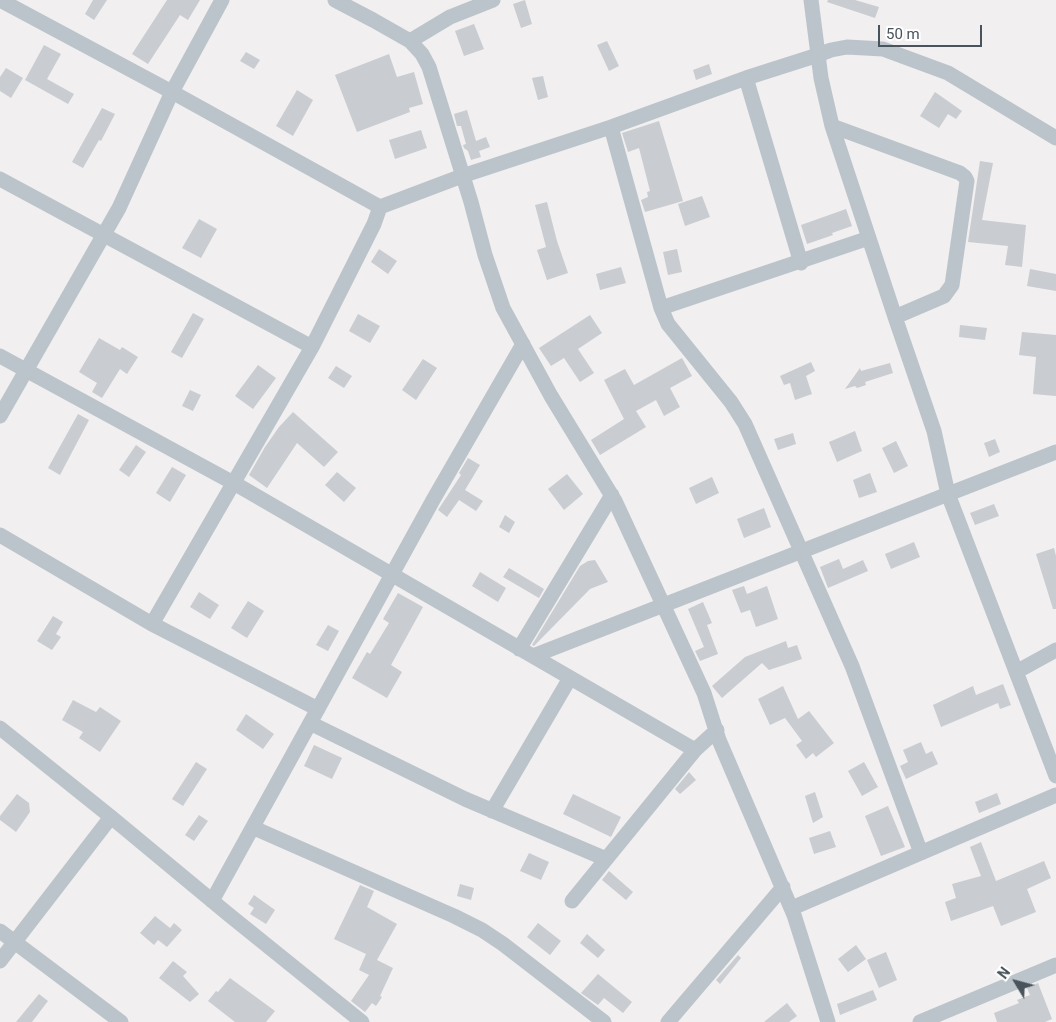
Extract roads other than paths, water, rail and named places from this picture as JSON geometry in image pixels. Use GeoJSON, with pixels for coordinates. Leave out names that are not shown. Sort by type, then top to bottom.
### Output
{"type":"FeatureCollection","features":[{"type":"Feature","properties":{"kind":"street"},"geometry":{"type":"LineString","coordinates":[[0,0],[380,207],[462,176],[612,127],[746,78],[831,50],[864,47],[883,49],[915,60],[964,81],[1056,138]]}},
{"type":"Feature","properties":{"kind":"street"},"geometry":{"type":"LineString","coordinates":[[0,416],[119,208],[172,92],[222,0]]}},
{"type":"Feature","properties":{"kind":"street"},"geometry":{"type":"LineString","coordinates":[[335,0],[410,41],[422,54],[428,67],[503,308],[551,396],[612,496],[704,694],[719,740],[792,908],[828,1022]]}},
{"type":"Feature","properties":{"kind":"street"},"geometry":{"type":"LineString","coordinates":[[410,41],[450,17],[494,0]]}},
{"type":"Feature","properties":{"kind":"street"},"geometry":{"type":"LineString","coordinates":[[811,0],[821,78],[832,126],[934,431],[948,494],[1056,776]]}},
{"type":"Feature","properties":{"kind":"street"},"geometry":{"type":"LineString","coordinates":[[746,78],[801,262]]}},
{"type":"Feature","properties":{"kind":"street"},"geometry":{"type":"LineString","coordinates":[[832,126],[960,174],[967,181],[952,284],[944,296],[895,317]]}},
{"type":"Feature","properties":{"kind":"street"},"geometry":{"type":"LineString","coordinates":[[612,127],[661,308],[668,324],[731,402],[745,424],[852,666],[921,853]]}},
{"type":"Feature","properties":{"kind":"street"},"geometry":{"type":"LineString","coordinates":[[0,179],[312,347]]}},
{"type":"Feature","properties":{"kind":"street"},"geometry":{"type":"LineString","coordinates":[[152,624],[312,347],[374,224],[380,207]]}},
{"type":"Feature","properties":{"kind":"street"},"geometry":{"type":"LineString","coordinates":[[661,308],[870,238]]}},
{"type":"Feature","properties":{"kind":"street"},"geometry":{"type":"LineString","coordinates":[[212,901],[392,575],[523,344]]}},
{"type":"Feature","properties":{"kind":"street"},"geometry":{"type":"LineString","coordinates":[[0,356],[234,483],[695,750]]}},
{"type":"Feature","properties":{"kind":"street"},"geometry":{"type":"LineString","coordinates":[[533,656],[1056,452]]}},
{"type":"Feature","properties":{"kind":"street"},"geometry":{"type":"LineString","coordinates":[[519,648],[612,496]]}},
{"type":"Feature","properties":{"kind":"street"},"geometry":{"type":"LineString","coordinates":[[0,535],[152,624],[318,709]]}},
{"type":"Feature","properties":{"kind":"street"},"geometry":{"type":"LineString","coordinates":[[1016,672],[1056,650]]}},
{"type":"Feature","properties":{"kind":"street"},"geometry":{"type":"LineString","coordinates":[[492,812],[570,678]]}},
{"type":"Feature","properties":{"kind":"street"},"geometry":{"type":"LineString","coordinates":[[310,723],[492,812],[606,859]]}},
{"type":"Feature","properties":{"kind":"street"},"geometry":{"type":"LineString","coordinates":[[0,728],[362,1022]]}},
{"type":"Feature","properties":{"kind":"street"},"geometry":{"type":"LineString","coordinates":[[572,901],[695,750],[717,730]]}},
{"type":"Feature","properties":{"kind":"street"},"geometry":{"type":"LineString","coordinates":[[792,908],[1056,795]]}},
{"type":"Feature","properties":{"kind":"street"},"geometry":{"type":"LineString","coordinates":[[0,961],[111,817]]}},
{"type":"Feature","properties":{"kind":"street"},"geometry":{"type":"LineString","coordinates":[[254,828],[482,930],[604,1022]]}},
{"type":"Feature","properties":{"kind":"street"},"geometry":{"type":"LineString","coordinates":[[668,1022],[782,887]]}},
{"type":"Feature","properties":{"kind":"street"},"geometry":{"type":"LineString","coordinates":[[0,931],[121,1022]]}},
{"type":"Feature","properties":{"kind":"street"},"geometry":{"type":"LineString","coordinates":[[920,1022],[1056,966]]}}]}
